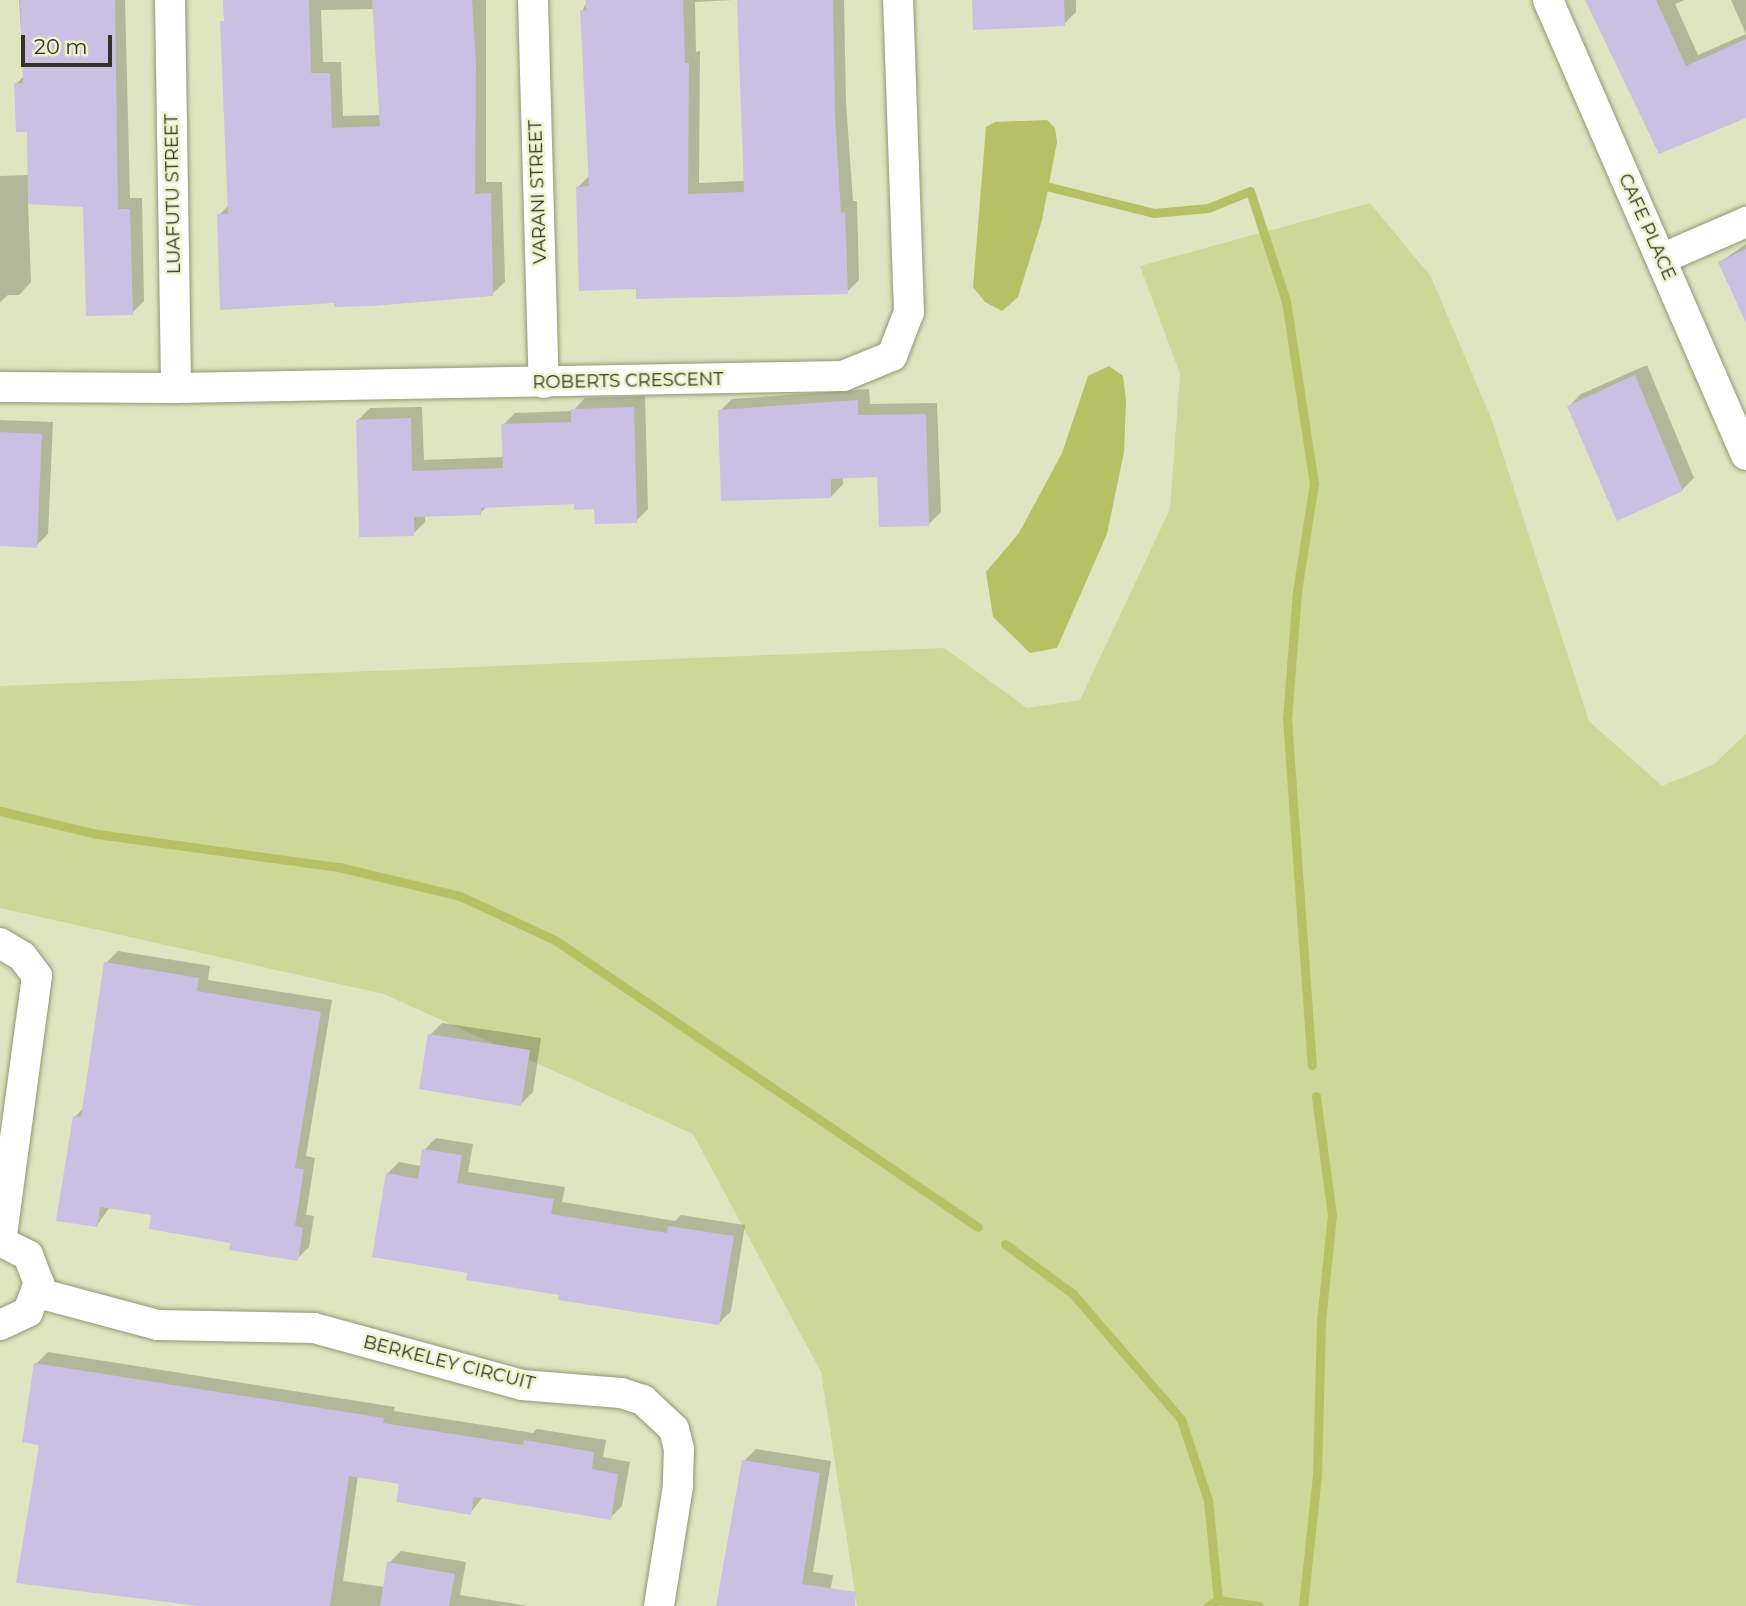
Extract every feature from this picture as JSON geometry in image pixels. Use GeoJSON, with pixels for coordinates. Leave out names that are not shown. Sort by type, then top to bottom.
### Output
{"type":"FeatureCollection","features":[{"type":"Feature","properties":{"kind":"street","name":"LUAFUTU STREET"},"geometry":{"type":"LineString","coordinates":[[170,0],[176,388]]}},
{"type":"Feature","properties":{"kind":"street","name":"VARANI STREET"},"geometry":{"type":"LineString","coordinates":[[533,0],[544,383]]}},
{"type":"Feature","properties":{"kind":"street","name":"ROBERTS CRESCENT"},"geometry":{"type":"LineString","coordinates":[[0,387],[176,388],[843,376],[892,356],[909,313],[898,0]]}},
{"type":"Feature","properties":{"kind":"street","name":"CAFE PLACE"},"geometry":{"type":"LineString","coordinates":[[1548,0],[1746,455]]}},
{"type":"Feature","properties":{"kind":"street"},"geometry":{"type":"LineString","coordinates":[[1661,259],[1746,222]]}},
{"type":"Feature","properties":{"kind":"street"},"geometry":{"type":"LineString","coordinates":[[0,943],[22,956],[37,976],[1,1241],[29,1255],[38,1272],[38,1293],[28,1312],[0,1325]]}},
{"type":"Feature","properties":{"kind":"street","name":"BERKELEY CIRCUIT"},"geometry":{"type":"LineString","coordinates":[[38,1293],[158,1325],[314,1328],[522,1385],[621,1393],[643,1400],[674,1429],[679,1449],[678,1486],[659,1606]]}},
{"type":"Feature","properties":{"kind":"shaded area"},"geometry":{"type":"Polygon","coordinates":[[[1047,120],[1055,128],[1057,142],[1042,220],[1018,297],[1002,311],[985,302],[973,287],[986,127],[995,122],[1047,120]]]}},
{"type":"Feature","properties":{"kind":"shaded area"},"geometry":{"type":"Polygon","coordinates":[[[1370,203],[1431,277],[1491,418],[1589,721],[1662,786],[1713,765],[1746,734],[1746,1606],[857,1606],[821,1372],[693,1134],[384,994],[0,908],[0,686],[944,648],[1027,708],[1080,700],[1170,509],[1180,374],[1140,266],[1370,203]]]}},
{"type":"Feature","properties":{"kind":"shaded area"},"geometry":{"type":"Polygon","coordinates":[[[1109,366],[1123,376],[1126,401],[1124,452],[1107,534],[1057,648],[1030,653],[993,617],[986,572],[1019,533],[1062,453],[1088,376],[1109,366]]]}},
{"type":"Feature","properties":{"kind":"building"},"geometry":{"type":"Polygon","coordinates":[[[20,0],[115,0],[118,209],[130,209],[133,315],[86,316],[83,207],[28,204],[27,132],[16,132],[14,83],[23,83],[20,0]]]}},
{"type":"Feature","properties":{"kind":"building"},"geometry":{"type":"Polygon","coordinates":[[[223,0],[309,0],[311,73],[330,73],[332,128],[380,126],[372,0],[472,0],[476,62],[475,194],[491,193],[493,296],[373,306],[335,307],[334,303],[220,310],[217,214],[228,214],[220,21],[224,21],[223,0]]]}},
{"type":"Feature","properties":{"kind":"building"},"geometry":{"type":"Polygon","coordinates":[[[586,0],[683,0],[685,63],[689,63],[688,194],[744,192],[737,0],[833,0],[835,116],[841,213],[845,212],[848,294],[636,299],[636,289],[579,291],[576,187],[589,186],[580,10],[586,10],[586,0]]]}},
{"type":"Feature","properties":{"kind":"building"},"geometry":{"type":"Polygon","coordinates":[[[972,0],[1064,0],[1065,26],[973,30],[972,0]]]}},
{"type":"Feature","properties":{"kind":"building"},"geometry":{"type":"Polygon","coordinates":[[[1585,0],[1656,0],[1686,66],[1746,39],[1746,118],[1659,154],[1585,0]]]}},
{"type":"Feature","properties":{"kind":"building"},"geometry":{"type":"Polygon","coordinates":[[[1746,249],[1746,323],[1718,262],[1746,249]]]}},
{"type":"Feature","properties":{"kind":"building"},"geometry":{"type":"Polygon","coordinates":[[[1635,375],[1683,491],[1617,521],[1567,406],[1635,375]]]}},
{"type":"Feature","properties":{"kind":"building"},"geometry":{"type":"Polygon","coordinates":[[[858,400],[858,415],[926,414],[929,526],[879,527],[877,477],[831,479],[831,498],[721,501],[718,410],[858,400]]]}},
{"type":"Feature","properties":{"kind":"building"},"geometry":{"type":"Polygon","coordinates":[[[634,407],[637,523],[595,524],[594,509],[574,510],[574,504],[481,508],[481,515],[414,517],[414,536],[359,537],[356,420],[411,418],[412,471],[503,468],[501,424],[571,422],[571,409],[634,407]]]}},
{"type":"Feature","properties":{"kind":"building"},"geometry":{"type":"Polygon","coordinates":[[[0,432],[42,434],[37,548],[0,546],[0,432]]]}},
{"type":"Feature","properties":{"kind":"building"},"geometry":{"type":"Polygon","coordinates":[[[104,962],[199,978],[197,991],[321,1012],[295,1168],[304,1169],[295,1226],[303,1228],[298,1261],[229,1250],[230,1243],[149,1229],[151,1215],[100,1207],[97,1227],[56,1221],[73,1116],[81,1117],[104,962]]]}},
{"type":"Feature","properties":{"kind":"building"},"geometry":{"type":"Polygon","coordinates":[[[428,1034],[530,1050],[521,1106],[419,1089],[428,1034]]]}},
{"type":"Feature","properties":{"kind":"building"},"geometry":{"type":"Polygon","coordinates":[[[422,1149],[462,1155],[457,1183],[554,1199],[551,1214],[667,1233],[668,1226],[734,1236],[719,1325],[558,1300],[559,1295],[466,1280],[467,1273],[372,1257],[386,1173],[418,1179],[422,1149]]]}},
{"type":"Feature","properties":{"kind":"building"},"geometry":{"type":"Polygon","coordinates":[[[34,1363],[384,1418],[383,1423],[523,1445],[524,1440],[594,1452],[592,1469],[618,1474],[611,1520],[474,1497],[471,1515],[396,1502],[399,1484],[349,1476],[330,1606],[198,1606],[16,1583],[39,1445],[22,1442],[34,1363]]]}},
{"type":"Feature","properties":{"kind":"building"},"geometry":{"type":"Polygon","coordinates":[[[742,1460],[820,1473],[802,1584],[856,1592],[855,1606],[716,1606],[742,1460]]]}},
{"type":"Feature","properties":{"kind":"building"},"geometry":{"type":"Polygon","coordinates":[[[387,1562],[455,1574],[449,1606],[380,1606],[387,1562]]]}},
{"type":"Feature","properties":{"kind":"waterway"},"geometry":{"type":"LineString","coordinates":[[1046,186],[1154,213],[1208,208],[1250,191],[1286,301],[1314,483],[1297,592],[1287,719],[1312,1065]]}},
{"type":"Feature","properties":{"kind":"waterway"},"geometry":{"type":"LineString","coordinates":[[0,811],[97,834],[339,867],[460,896],[555,940],[978,1227]]}},
{"type":"Feature","properties":{"kind":"waterway"},"geometry":{"type":"LineString","coordinates":[[1303,1606],[1317,1475],[1321,1321],[1332,1215],[1316,1096]]}},
{"type":"Feature","properties":{"kind":"waterway"},"geometry":{"type":"LineString","coordinates":[[1005,1244],[1073,1294],[1181,1419],[1208,1500],[1218,1600]]}},
{"type":"Feature","properties":{"kind":"waterway"},"geometry":{"type":"LineString","coordinates":[[1208,1606],[1218,1600],[1259,1606]]}}]}
